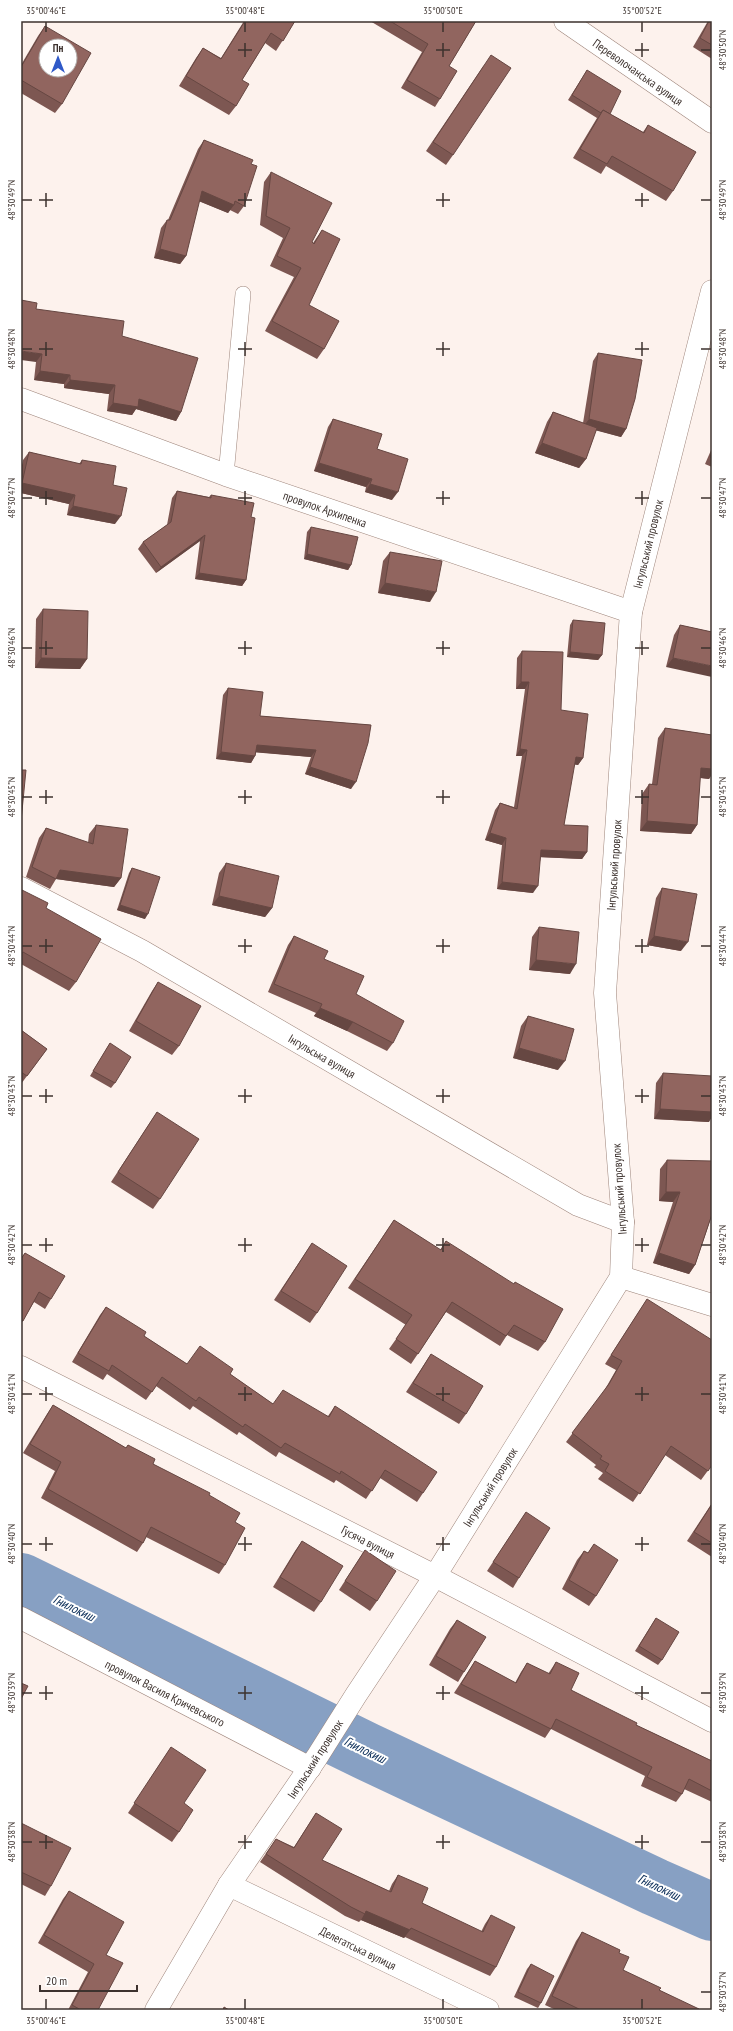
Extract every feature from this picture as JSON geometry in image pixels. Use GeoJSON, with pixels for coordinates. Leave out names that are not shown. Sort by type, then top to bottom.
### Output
{"type":"FeatureCollection","features":[{"type":"Feature","properties":{"kind":"street","name":"Переволочанська вулиця"},"geometry":{"type":"LineString","coordinates":[[565,21],[712,122]]}},
{"type":"Feature","properties":{"kind":"street","name":"Інгульський провулок"},"geometry":{"type":"LineString","coordinates":[[156,2010],[229,1885],[314,1763],[356,1695],[435,1576],[621,1277],[624,1222],[605,993],[631,612],[712,291]]}},
{"type":"Feature","properties":{"kind":"street","name":"провулок Архипенка"},"geometry":{"type":"LineString","coordinates":[[21,400],[226,475],[631,612]]}},
{"type":"Feature","properties":{"kind":"street","name":"Інгульська вулиця"},"geometry":{"type":"LineString","coordinates":[[21,888],[142,951],[578,1205],[624,1222]]}},
{"type":"Feature","properties":{"kind":"street"},"geometry":{"type":"LineString","coordinates":[[621,1277],[712,1305]]}},
{"type":"Feature","properties":{"kind":"street","name":"Гусяча вулиця"},"geometry":{"type":"LineString","coordinates":[[21,1367],[435,1576],[712,1721]]}},
{"type":"Feature","properties":{"kind":"street","name":"провулок Василя Кричевського"},"geometry":{"type":"LineString","coordinates":[[21,1618],[314,1763]]}},
{"type":"Feature","properties":{"kind":"street","name":"Делегатська вулиця"},"geometry":{"type":"LineString","coordinates":[[229,1885],[488,2010]]}},
{"type":"Feature","properties":{"kind":"lane"},"geometry":{"type":"LineString","coordinates":[[226,475],[243,294]]}},
{"type":"Feature","properties":{"kind":"building"},"geometry":{"type":"Polygon","coordinates":[[[245,21],[295,21],[283,41],[271,33],[242,80],[249,84],[236,106],[186,76],[203,48],[221,59],[245,21]]]}},
{"type":"Feature","properties":{"kind":"building"},"geometry":{"type":"Polygon","coordinates":[[[390,21],[476,21],[449,66],[457,71],[440,99],[407,80],[428,44],[390,21]]]}},
{"type":"Feature","properties":{"kind":"building"},"geometry":{"type":"Polygon","coordinates":[[[709,21],[712,21],[712,45],[700,38],[709,21]]]}},
{"type":"Feature","properties":{"kind":"building"},"geometry":{"type":"Polygon","coordinates":[[[45,26],[65,38],[38,38],[38,78],[77,78],[62,104],[21,80],[21,67],[45,26]]]}},
{"type":"Feature","properties":{"kind":"building"},"geometry":{"type":"Polygon","coordinates":[[[78,45],[91,53],[78,76],[78,45]]]}},
{"type":"Feature","properties":{"kind":"building"},"geometry":{"type":"Polygon","coordinates":[[[491,55],[511,68],[453,155],[433,142],[491,55]]]}},
{"type":"Feature","properties":{"kind":"building"},"geometry":{"type":"Polygon","coordinates":[[[587,70],[621,91],[610,114],[603,110],[601,113],[572,95],[587,70]]]}},
{"type":"Feature","properties":{"kind":"building"},"geometry":{"type":"Polygon","coordinates":[[[603,110],[644,133],[648,125],[696,152],[673,191],[612,156],[607,164],[580,149],[603,110]]]}},
{"type":"Feature","properties":{"kind":"building"},"geometry":{"type":"Polygon","coordinates":[[[204,140],[253,160],[251,164],[257,166],[244,206],[235,201],[234,205],[202,191],[186,256],[160,249],[167,220],[170,220],[204,140]]]}},
{"type":"Feature","properties":{"kind":"building"},"geometry":{"type":"Polygon","coordinates":[[[271,172],[332,203],[312,242],[314,244],[322,230],[340,239],[309,305],[339,321],[324,349],[272,321],[301,268],[277,256],[290,228],[266,216],[271,172]]]}},
{"type":"Feature","properties":{"kind":"building"},"geometry":{"type":"Polygon","coordinates":[[[21,300],[37,303],[36,309],[124,321],[122,336],[198,358],[181,412],[139,399],[138,407],[113,403],[115,385],[70,380],[70,375],[40,371],[42,354],[21,351],[21,300]]]}},
{"type":"Feature","properties":{"kind":"building"},"geometry":{"type":"Polygon","coordinates":[[[598,353],[642,360],[635,399],[626,429],[589,419],[598,353]]]}},
{"type":"Feature","properties":{"kind":"building"},"geometry":{"type":"Polygon","coordinates":[[[553,412],[597,428],[586,459],[542,443],[553,412]]]}},
{"type":"Feature","properties":{"kind":"building"},"geometry":{"type":"Polygon","coordinates":[[[333,419],[382,434],[377,449],[408,459],[398,492],[370,484],[372,479],[319,463],[333,419]]]}},
{"type":"Feature","properties":{"kind":"building"},"geometry":{"type":"Polygon","coordinates":[[[29,452],[81,464],[82,460],[116,466],[113,485],[127,488],[121,516],[73,506],[75,495],[22,483],[29,452]]]}},
{"type":"Feature","properties":{"kind":"building"},"geometry":{"type":"Polygon","coordinates":[[[177,491],[211,498],[211,495],[254,503],[251,517],[255,518],[246,580],[199,573],[205,535],[161,567],[143,542],[171,522],[177,491]]]}},
{"type":"Feature","properties":{"kind":"building"},"geometry":{"type":"Polygon","coordinates":[[[311,527],[358,537],[351,565],[307,554],[311,527]]]}},
{"type":"Feature","properties":{"kind":"building"},"geometry":{"type":"Polygon","coordinates":[[[390,552],[442,561],[436,592],[385,583],[390,552]]]}},
{"type":"Feature","properties":{"kind":"building"},"geometry":{"type":"Polygon","coordinates":[[[43,609],[88,611],[87,659],[41,658],[43,609]]]}},
{"type":"Feature","properties":{"kind":"building"},"geometry":{"type":"Polygon","coordinates":[[[573,620],[605,623],[602,655],[570,652],[573,620]]]}},
{"type":"Feature","properties":{"kind":"building"},"geometry":{"type":"Polygon","coordinates":[[[680,625],[712,632],[712,666],[673,658],[680,625]]]}},
{"type":"Feature","properties":{"kind":"building"},"geometry":{"type":"Polygon","coordinates":[[[522,651],[563,652],[561,710],[588,714],[583,758],[576,757],[564,825],[588,826],[587,852],[541,850],[538,886],[502,882],[506,838],[490,833],[500,803],[517,809],[527,750],[520,749],[529,682],[521,682],[522,651]]]}},
{"type":"Feature","properties":{"kind":"building"},"geometry":{"type":"Polygon","coordinates":[[[228,688],[263,692],[260,716],[371,725],[368,743],[356,782],[310,767],[316,750],[257,745],[255,756],[221,752],[228,688]]]}},
{"type":"Feature","properties":{"kind":"building"},"geometry":{"type":"Polygon","coordinates":[[[665,728],[712,735],[712,769],[701,768],[697,825],[647,821],[649,784],[657,785],[665,728]]]}},
{"type":"Feature","properties":{"kind":"building"},"geometry":{"type":"Polygon","coordinates":[[[21,770],[26,770],[21,821],[21,770]]]}},
{"type":"Feature","properties":{"kind":"building"},"geometry":{"type":"Polygon","coordinates":[[[96,825],[128,829],[121,878],[60,870],[56,879],[32,867],[46,828],[93,844],[96,825]]]}},
{"type":"Feature","properties":{"kind":"building"},"geometry":{"type":"Polygon","coordinates":[[[226,863],[279,876],[272,908],[219,896],[226,863]]]}},
{"type":"Feature","properties":{"kind":"building"},"geometry":{"type":"Polygon","coordinates":[[[132,868],[160,877],[148,914],[120,905],[132,868]]]}},
{"type":"Feature","properties":{"kind":"building"},"geometry":{"type":"Polygon","coordinates":[[[662,888],[697,894],[688,942],[654,936],[662,888]]]}},
{"type":"Feature","properties":{"kind":"building"},"geometry":{"type":"Polygon","coordinates":[[[22,890],[48,903],[46,908],[101,939],[76,982],[23,952],[21,955],[22,890]]]}},
{"type":"Feature","properties":{"kind":"building"},"geometry":{"type":"Polygon","coordinates":[[[539,927],[579,932],[576,964],[536,960],[539,927]]]}},
{"type":"Feature","properties":{"kind":"building"},"geometry":{"type":"Polygon","coordinates":[[[294,936],[328,951],[324,959],[364,976],[356,994],[404,1021],[393,1043],[353,1022],[320,1008],[322,1004],[274,984],[294,936]]]}},
{"type":"Feature","properties":{"kind":"building"},"geometry":{"type":"Polygon","coordinates":[[[158,982],[201,1006],[179,1046],[136,1021],[158,982]]]}},
{"type":"Feature","properties":{"kind":"building"},"geometry":{"type":"Polygon","coordinates":[[[528,1016],[574,1029],[565,1061],[519,1048],[528,1016]]]}},
{"type":"Feature","properties":{"kind":"building"},"geometry":{"type":"Polygon","coordinates":[[[21,1030],[47,1049],[27,1076],[21,1072],[21,1030]]]}},
{"type":"Feature","properties":{"kind":"building"},"geometry":{"type":"Polygon","coordinates":[[[110,1043],[131,1057],[115,1083],[93,1071],[110,1043]]]}},
{"type":"Feature","properties":{"kind":"building"},"geometry":{"type":"Polygon","coordinates":[[[663,1073],[712,1076],[712,1112],[660,1109],[663,1073]]]}},
{"type":"Feature","properties":{"kind":"building"},"geometry":{"type":"Polygon","coordinates":[[[157,1112],[199,1139],[160,1199],[118,1172],[157,1112]]]}},
{"type":"Feature","properties":{"kind":"building"},"geometry":{"type":"Polygon","coordinates":[[[667,1160],[712,1161],[712,1214],[695,1265],[659,1253],[680,1192],[666,1192],[667,1160]]]}},
{"type":"Feature","properties":{"kind":"building"},"geometry":{"type":"Polygon","coordinates":[[[394,1220],[441,1250],[446,1241],[514,1284],[515,1282],[563,1309],[545,1342],[514,1325],[506,1336],[452,1302],[418,1354],[396,1339],[412,1315],[355,1279],[394,1220]]]}},
{"type":"Feature","properties":{"kind":"building"},"geometry":{"type":"Polygon","coordinates":[[[312,1243],[347,1266],[317,1313],[281,1291],[312,1243]]]}},
{"type":"Feature","properties":{"kind":"building"},"geometry":{"type":"Polygon","coordinates":[[[25,1253],[65,1276],[51,1299],[39,1292],[23,1321],[21,1320],[21,1259],[25,1253]]]}},
{"type":"Feature","properties":{"kind":"building"},"geometry":{"type":"Polygon","coordinates":[[[647,1299],[712,1340],[712,1465],[708,1471],[671,1446],[640,1494],[605,1471],[609,1464],[600,1459],[602,1456],[572,1433],[609,1384],[622,1361],[611,1355],[647,1299]]]}},
{"type":"Feature","properties":{"kind":"building"},"geometry":{"type":"Polygon","coordinates":[[[106,1307],[146,1332],[144,1336],[187,1364],[200,1346],[233,1369],[230,1374],[273,1404],[283,1390],[329,1417],[335,1406],[437,1472],[423,1493],[385,1470],[372,1491],[341,1471],[340,1474],[285,1443],[281,1448],[245,1424],[243,1427],[199,1397],[196,1401],[162,1377],[152,1392],[112,1365],[109,1371],[78,1353],[106,1307]]]}},
{"type":"Feature","properties":{"kind":"building"},"geometry":{"type":"Polygon","coordinates":[[[431,1354],[483,1386],[466,1414],[413,1383],[431,1354]]]}},
{"type":"Feature","properties":{"kind":"building"},"geometry":{"type":"Polygon","coordinates":[[[53,1405],[126,1448],[128,1445],[155,1459],[153,1464],[210,1493],[209,1495],[240,1513],[235,1522],[245,1528],[225,1565],[151,1527],[143,1543],[48,1489],[61,1462],[30,1444],[53,1405]]]}},
{"type":"Feature","properties":{"kind":"building"},"geometry":{"type":"Polygon","coordinates":[[[712,1504],[712,1543],[694,1532],[712,1504]]]}},
{"type":"Feature","properties":{"kind":"building"},"geometry":{"type":"Polygon","coordinates":[[[526,1512],[550,1528],[519,1578],[493,1562],[526,1512]]]}},
{"type":"Feature","properties":{"kind":"building"},"geometry":{"type":"Polygon","coordinates":[[[302,1541],[343,1566],[321,1602],[280,1577],[302,1541]]]}},
{"type":"Feature","properties":{"kind":"building"},"geometry":{"type":"Polygon","coordinates":[[[594,1544],[618,1560],[596,1596],[569,1580],[584,1551],[588,1553],[594,1544]]]}},
{"type":"Feature","properties":{"kind":"building"},"geometry":{"type":"Polygon","coordinates":[[[365,1550],[396,1571],[377,1601],[345,1581],[365,1550]]]}},
{"type":"Feature","properties":{"kind":"building"},"geometry":{"type":"Polygon","coordinates":[[[656,1618],[679,1632],[662,1660],[639,1646],[656,1618]]]}},
{"type":"Feature","properties":{"kind":"building"},"geometry":{"type":"Polygon","coordinates":[[[457,1620],[486,1637],[464,1672],[436,1656],[457,1620]]]}},
{"type":"Feature","properties":{"kind":"building"},"geometry":{"type":"Polygon","coordinates":[[[475,1661],[516,1683],[527,1663],[550,1674],[556,1662],[579,1673],[571,1690],[637,1723],[636,1725],[712,1761],[712,1791],[689,1779],[682,1794],[647,1777],[652,1767],[556,1719],[551,1729],[461,1684],[475,1661]]]}},
{"type":"Feature","properties":{"kind":"building"},"geometry":{"type":"Polygon","coordinates":[[[21,1683],[28,1686],[21,1699],[21,1683]]]}},
{"type":"Feature","properties":{"kind":"building"},"geometry":{"type":"Polygon","coordinates":[[[171,1747],[206,1770],[184,1803],[193,1810],[179,1832],[134,1803],[171,1747]]]}},
{"type":"Feature","properties":{"kind":"building"},"geometry":{"type":"Polygon","coordinates":[[[316,1813],[342,1829],[322,1860],[391,1892],[398,1875],[428,1888],[422,1903],[483,1932],[491,1915],[515,1927],[496,1967],[411,1928],[410,1930],[366,1911],[365,1914],[351,1907],[266,1854],[276,1839],[294,1848],[316,1813]]]}},
{"type":"Feature","properties":{"kind":"building"},"geometry":{"type":"Polygon","coordinates":[[[21,1823],[71,1848],[51,1886],[21,1872],[21,1823]]]}},
{"type":"Feature","properties":{"kind":"building"},"geometry":{"type":"Polygon","coordinates":[[[69,1891],[124,1922],[106,1955],[123,1963],[98,2010],[81,2010],[72,2005],[94,1964],[44,1935],[69,1891]]]}},
{"type":"Feature","properties":{"kind":"building"},"geometry":{"type":"Polygon","coordinates":[[[582,1932],[620,1950],[619,1953],[629,1957],[623,1970],[661,1988],[659,1990],[699,2010],[581,2010],[552,1996],[582,1932]]]}},
{"type":"Feature","properties":{"kind":"building"},"geometry":{"type":"Polygon","coordinates":[[[531,1964],[554,1976],[541,2003],[518,1992],[531,1964]]]}},
{"type":"Feature","properties":{"kind":"waterway","name":"Гнилокиш"},"geometry":{"type":"LineString","coordinates":[[21,1582],[366,1751],[655,1887],[712,1912]]}}]}
